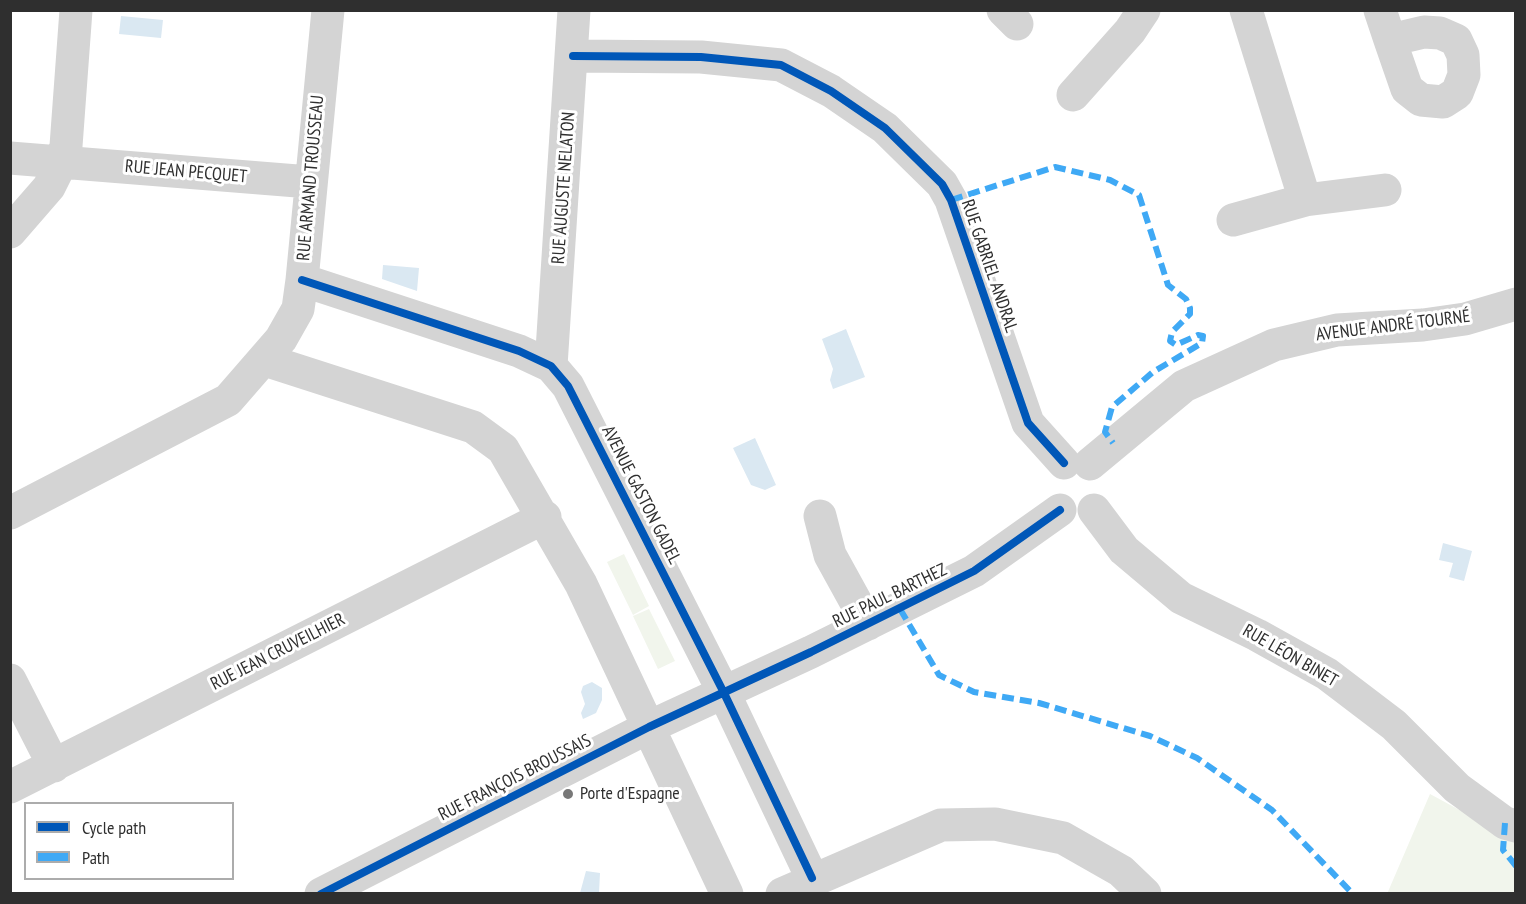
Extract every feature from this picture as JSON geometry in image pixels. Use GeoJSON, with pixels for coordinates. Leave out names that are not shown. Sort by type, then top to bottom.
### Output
{"type":"FeatureCollection","features":[{"type":"Feature","properties":{"kind":"street"},"geometry":{"type":"LineString","coordinates":[[10,232],[49,187],[62,161],[66,146],[76,10]]}},
{"type":"Feature","properties":{"kind":"street","name":"RUE ARMAND TROUSSEAU"},"geometry":{"type":"LineString","coordinates":[[10,513],[228,400],[282,339],[298,309],[328,10]]}},
{"type":"Feature","properties":{"kind":"street","name":"RUE AUGUSTE NELATON"},"geometry":{"type":"LineString","coordinates":[[551,366],[573,57],[574,10]]}},
{"type":"Feature","properties":{"kind":"street"},"geometry":{"type":"LineString","coordinates":[[1072,95],[1130,31],[1144,10]]}},
{"type":"Feature","properties":{"kind":"street"},"geometry":{"type":"LineString","coordinates":[[1246,10],[1305,200]]}},
{"type":"Feature","properties":{"kind":"street","name":"RUE GABRIEL ANDRAL"},"geometry":{"type":"LineString","coordinates":[[573,57],[700,57],[781,65],[831,91],[885,128],[942,184],[951,200],[1028,423],[1086,469]]}},
{"type":"Feature","properties":{"kind":"street","name":"RUE JEAN PECQUET"},"geometry":{"type":"LineString","coordinates":[[10,158],[310,182]]}},
{"type":"Feature","properties":{"kind":"street"},"geometry":{"type":"LineString","coordinates":[[1233,220],[1305,200],[1385,190]]}},
{"type":"Feature","properties":{"kind":"street","name":"AVENUE GASTON GADEL"},"geometry":{"type":"LineString","coordinates":[[302,280],[519,351],[551,366],[568,386],[724,693],[812,878]]}},
{"type":"Feature","properties":{"kind":"street","name":"AVENUE ANDRÉ TOURNÉ"},"geometry":{"type":"LineString","coordinates":[[1086,469],[1184,386],[1274,345],[1337,330],[1423,325],[1465,319],[1515,304]]}},
{"type":"Feature","properties":{"kind":"street","name":"AVENUE ANDRÉ TOURNÉ"},"geometry":{"type":"LineString","coordinates":[[1086,469],[1183,409],[1235,383],[1299,358],[1339,349],[1465,341],[1515,324]]}},
{"type":"Feature","properties":{"kind":"street"},"geometry":{"type":"LineString","coordinates":[[265,360],[473,427],[503,449],[581,584],[727,894]]}},
{"type":"Feature","properties":{"kind":"street"},"geometry":{"type":"LineString","coordinates":[[1086,469],[1103,496],[1094,510],[1077,516],[1060,510],[1054,504],[1049,486],[1051,477],[1086,469]]}},
{"type":"Feature","properties":{"kind":"street","name":"RUE PAUL BARTHEZ"},"geometry":{"type":"LineString","coordinates":[[724,693],[974,571],[1060,510]]}},
{"type":"Feature","properties":{"kind":"street","name":"RUE LÉON BINET"},"geometry":{"type":"LineString","coordinates":[[1094,510],[1124,550],[1181,598],[1327,674],[1394,725],[1458,788],[1505,823],[1515,826]]}},
{"type":"Feature","properties":{"kind":"street","name":"RUE PAUL BARTHEZ"},"geometry":{"type":"LineString","coordinates":[[820,516],[830,555],[868,624]]}},
{"type":"Feature","properties":{"kind":"street","name":"RUE JEAN CRUVEILHIER"},"geometry":{"type":"LineString","coordinates":[[10,787],[544,517]]}},
{"type":"Feature","properties":{"kind":"street"},"geometry":{"type":"LineString","coordinates":[[10,680],[54,766]]}},
{"type":"Feature","properties":{"kind":"street","name":"RUE FRANÇOIS BROUSSAIS"},"geometry":{"type":"LineString","coordinates":[[321,894],[649,727],[724,693]]}},
{"type":"Feature","properties":{"kind":"street"},"geometry":{"type":"LineString","coordinates":[[782,894],[812,878],[941,825],[995,824],[1064,838],[1121,871],[1145,894]]}},
{"type":"Feature","properties":{"kind":"shaded area"},"geometry":{"type":"Polygon","coordinates":[[[121,16],[163,20],[161,38],[119,34],[121,16]]]}},
{"type":"Feature","properties":{"kind":"shaded area"},"geometry":{"type":"Polygon","coordinates":[[[383,265],[419,268],[417,291],[382,279],[383,265]]]}},
{"type":"Feature","properties":{"kind":"shaded area"},"geometry":{"type":"Polygon","coordinates":[[[846,329],[865,377],[833,389],[830,380],[833,369],[822,339],[846,329]]]}},
{"type":"Feature","properties":{"kind":"shaded area"},"geometry":{"type":"Polygon","coordinates":[[[755,438],[776,485],[765,490],[751,485],[733,448],[755,438]]]}},
{"type":"Feature","properties":{"kind":"shaded area"},"geometry":{"type":"Polygon","coordinates":[[[1443,543],[1472,551],[1464,581],[1449,577],[1453,563],[1439,560],[1443,543]]]}},
{"type":"Feature","properties":{"kind":"shaded area"},"geometry":{"type":"Polygon","coordinates":[[[624,554],[649,606],[633,615],[607,562],[624,554]]]}},
{"type":"Feature","properties":{"kind":"shaded area"},"geometry":{"type":"Polygon","coordinates":[[[649,609],[675,661],[658,669],[633,616],[649,609]]]}},
{"type":"Feature","properties":{"kind":"shaded area"},"geometry":{"type":"Polygon","coordinates":[[[592,682],[602,688],[602,700],[596,713],[583,719],[581,713],[585,704],[581,692],[583,686],[592,682]]]}},
{"type":"Feature","properties":{"kind":"shaded area"},"geometry":{"type":"Polygon","coordinates":[[[1430,794],[1515,840],[1515,893],[1387,894],[1430,794]]]}},
{"type":"Feature","properties":{"kind":"shaded area"},"geometry":{"type":"Polygon","coordinates":[[[586,871],[600,873],[599,893],[580,893],[586,871]]]}},
{"type":"Feature","properties":{"kind":"marked path"},"geometry":{"type":"LineString","coordinates":[[951,200],[1055,167],[1110,180],[1139,195],[1168,285],[1186,299],[1190,308],[1190,314],[1172,332],[1170,341],[1176,345],[1198,335],[1203,336],[1202,343],[1153,372],[1112,407],[1105,432],[1113,443]]}},
{"type":"Feature","properties":{"kind":"marked path"},"geometry":{"type":"LineString","coordinates":[[900,609],[939,675],[974,692],[1039,703],[1150,736],[1197,758],[1272,810],[1353,894]]}},
{"type":"Feature","properties":{"kind":"marked path"},"geometry":{"type":"LineString","coordinates":[[1505,823],[1503,850],[1516,866]]}},
{"type":"Feature","properties":{"kind":"cycle path"},"geometry":{"type":"LineString","coordinates":[[573,56],[701,57],[781,65],[831,91],[885,128],[942,184],[951,200],[1028,423],[1064,463]]}},
{"type":"Feature","properties":{"kind":"cycle path"},"geometry":{"type":"LineString","coordinates":[[302,280],[519,351],[551,366],[568,386],[724,693],[812,878]]}},
{"type":"Feature","properties":{"kind":"cycle path"},"geometry":{"type":"LineString","coordinates":[[321,894],[649,727],[811,652],[974,571],[1060,510]]}},
{"type":"Feature","properties":{"kind":"place","name":"Porte d'Espagne"},"geometry":{"type":"Point","coordinates":[568,794]}}]}
